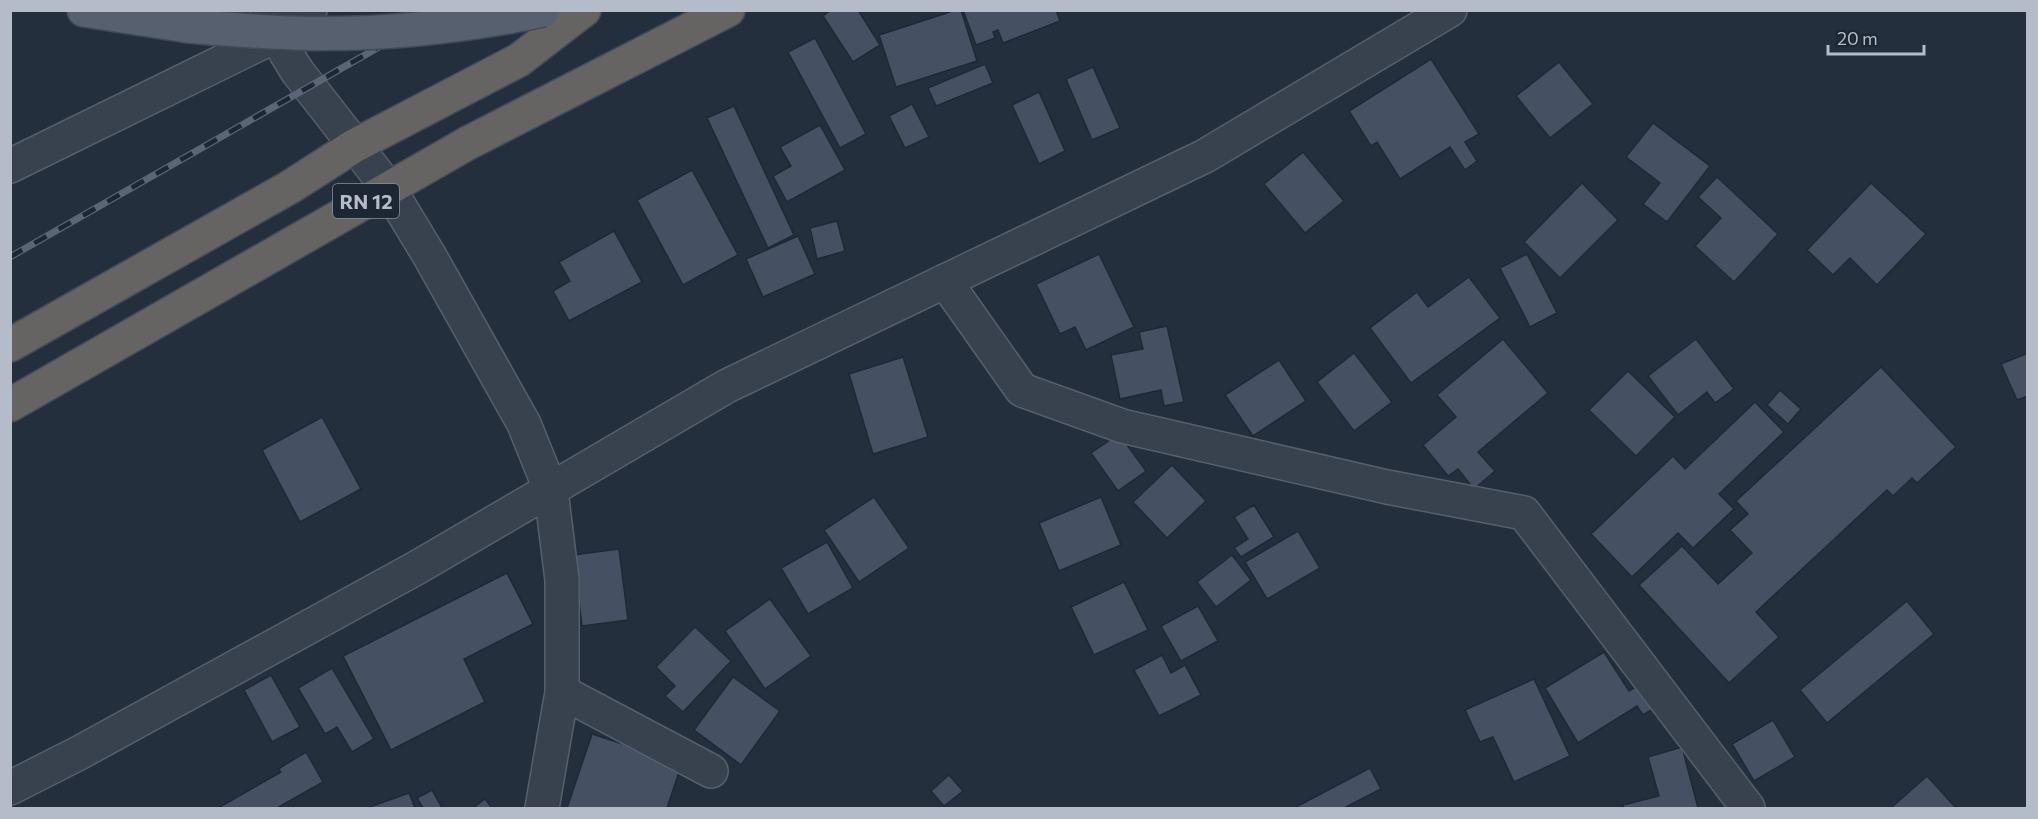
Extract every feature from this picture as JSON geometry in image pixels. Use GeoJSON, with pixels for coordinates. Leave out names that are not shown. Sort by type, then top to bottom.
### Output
{"type":"FeatureCollection","features":[{"type":"Feature","properties":{"kind":"highway","name":"RN 12"},"geometry":{"type":"LineString","coordinates":[[10,345],[290,186],[354,146],[519,60],[584,10]]}},
{"type":"Feature","properties":{"kind":"highway","name":"RN 12"},"geometry":{"type":"LineString","coordinates":[[10,405],[468,143],[728,10]]}},
{"type":"Feature","properties":{"kind":"main road"},"geometry":{"type":"LineString","coordinates":[[84,10],[188,26],[294,33],[359,32],[458,25],[543,10]]}},
{"type":"Feature","properties":{"kind":"street"},"geometry":{"type":"LineString","coordinates":[[10,166],[272,23],[310,10]]}},
{"type":"Feature","properties":{"kind":"street"},"geometry":{"type":"LineString","coordinates":[[10,788],[80,753],[418,567],[727,386],[1205,156],[1450,10]]}},
{"type":"Feature","properties":{"kind":"street"},"geometry":{"type":"LineString","coordinates":[[272,23],[297,71],[389,189],[524,424],[550,490],[562,580],[562,692],[542,808]]}},
{"type":"Feature","properties":{"kind":"street"},"geometry":{"type":"LineString","coordinates":[[945,281],[1022,390],[1122,426],[1387,487],[1524,513],[1748,808]]}},
{"type":"Feature","properties":{"kind":"street"},"geometry":{"type":"LineString","coordinates":[[562,692],[711,771]]}},
{"type":"Feature","properties":{"kind":"building"},"geometry":{"type":"Polygon","coordinates":[[[831,10],[858,10],[880,45],[853,62],[823,16],[831,10]]]}},
{"type":"Feature","properties":{"kind":"building"},"geometry":{"type":"Polygon","coordinates":[[[961,10],[977,61],[896,87],[879,35],[961,10]]]}},
{"type":"Feature","properties":{"kind":"building"},"geometry":{"type":"Polygon","coordinates":[[[963,10],[1056,10],[1060,21],[1003,43],[998,30],[993,32],[995,38],[976,45],[963,10]]]}},
{"type":"Feature","properties":{"kind":"building"},"geometry":{"type":"Polygon","coordinates":[[[815,38],[866,134],[840,148],[788,52],[815,38]]]}},
{"type":"Feature","properties":{"kind":"building"},"geometry":{"type":"Polygon","coordinates":[[[1431,59],[1479,134],[1465,142],[1477,161],[1465,170],[1450,147],[1400,179],[1377,142],[1371,146],[1349,111],[1431,59]]]}},
{"type":"Feature","properties":{"kind":"building"},"geometry":{"type":"Polygon","coordinates":[[[1559,62],[1593,104],[1550,138],[1516,96],[1559,62]]]}},
{"type":"Feature","properties":{"kind":"building"},"geometry":{"type":"Polygon","coordinates":[[[985,64],[993,83],[936,106],[928,88],[985,64]]]}},
{"type":"Feature","properties":{"kind":"building"},"geometry":{"type":"Polygon","coordinates":[[[1093,67],[1120,128],[1092,140],[1066,79],[1093,67]]]}},
{"type":"Feature","properties":{"kind":"building"},"geometry":{"type":"Polygon","coordinates":[[[1039,92],[1065,151],[1039,164],[1012,105],[1039,92]]]}},
{"type":"Feature","properties":{"kind":"building"},"geometry":{"type":"Polygon","coordinates":[[[912,104],[929,137],[905,148],[889,116],[912,104]]]}},
{"type":"Feature","properties":{"kind":"building"},"geometry":{"type":"Polygon","coordinates":[[[734,106],[794,235],[768,248],[707,118],[734,106]]]}},
{"type":"Feature","properties":{"kind":"building"},"geometry":{"type":"Polygon","coordinates":[[[1653,123],[1710,166],[1667,222],[1643,204],[1660,183],[1626,157],[1653,123]]]}},
{"type":"Feature","properties":{"kind":"building"},"geometry":{"type":"Polygon","coordinates":[[[820,125],[845,170],[787,202],[773,176],[791,166],[780,147],[820,125]]]}},
{"type":"Feature","properties":{"kind":"building"},"geometry":{"type":"Polygon","coordinates":[[[1303,152],[1344,201],[1305,233],[1264,184],[1303,152]]]}},
{"type":"Feature","properties":{"kind":"building"},"geometry":{"type":"Polygon","coordinates":[[[692,170],[738,255],[683,285],[637,200],[692,170]]]}},
{"type":"Feature","properties":{"kind":"building"},"geometry":{"type":"Polygon","coordinates":[[[1717,177],[1778,234],[1734,282],[1695,246],[1721,218],[1698,197],[1717,177]]]}},
{"type":"Feature","properties":{"kind":"building"},"geometry":{"type":"Polygon","coordinates":[[[1582,183],[1618,220],[1560,278],[1524,242],[1582,183]]]}},
{"type":"Feature","properties":{"kind":"building"},"geometry":{"type":"Polygon","coordinates":[[[1871,183],[1926,234],[1877,285],[1850,258],[1833,275],[1807,250],[1871,183]]]}},
{"type":"Feature","properties":{"kind":"building"},"geometry":{"type":"Polygon","coordinates":[[[837,221],[845,251],[817,259],[810,228],[837,221]]]}},
{"type":"Feature","properties":{"kind":"building"},"geometry":{"type":"Polygon","coordinates":[[[614,231],[642,282],[569,321],[553,291],[570,281],[559,262],[614,231]]]}},
{"type":"Feature","properties":{"kind":"building"},"geometry":{"type":"Polygon","coordinates":[[[798,236],[815,274],[763,297],[746,259],[798,236]]]}},
{"type":"Feature","properties":{"kind":"building"},"geometry":{"type":"Polygon","coordinates":[[[1099,254],[1134,327],[1086,350],[1075,327],[1060,334],[1036,284],[1099,254]]]}},
{"type":"Feature","properties":{"kind":"building"},"geometry":{"type":"Polygon","coordinates":[[[1527,254],[1557,313],[1530,327],[1500,268],[1527,254]]]}},
{"type":"Feature","properties":{"kind":"building"},"geometry":{"type":"Polygon","coordinates":[[[1469,277],[1500,318],[1411,383],[1370,328],[1417,292],[1428,307],[1469,277]]]}},
{"type":"Feature","properties":{"kind":"building"},"geometry":{"type":"Polygon","coordinates":[[[1167,326],[1184,402],[1164,406],[1161,390],[1120,399],[1111,355],[1143,349],[1139,332],[1167,326]]]}},
{"type":"Feature","properties":{"kind":"building"},"geometry":{"type":"Polygon","coordinates":[[[1503,339],[1548,393],[1478,452],[1495,471],[1474,489],[1458,469],[1448,476],[1423,445],[1456,417],[1437,395],[1503,339]]]}},
{"type":"Feature","properties":{"kind":"building"},"geometry":{"type":"Polygon","coordinates":[[[1696,339],[1734,389],[1715,403],[1707,392],[1678,415],[1648,376],[1696,339]]]}},
{"type":"Feature","properties":{"kind":"building"},"geometry":{"type":"Polygon","coordinates":[[[1354,353],[1392,402],[1354,431],[1317,382],[1354,353]]]}},
{"type":"Feature","properties":{"kind":"building"},"geometry":{"type":"Polygon","coordinates":[[[2028,353],[2028,396],[2017,400],[2001,364],[2028,353]]]}},
{"type":"Feature","properties":{"kind":"building"},"geometry":{"type":"Polygon","coordinates":[[[903,357],[928,437],[873,454],[849,374],[903,357]]]}},
{"type":"Feature","properties":{"kind":"building"},"geometry":{"type":"Polygon","coordinates":[[[1279,360],[1306,401],[1253,436],[1225,395],[1279,360]]]}},
{"type":"Feature","properties":{"kind":"building"},"geometry":{"type":"Polygon","coordinates":[[[1881,367],[1956,447],[1917,483],[1912,478],[1893,496],[1887,490],[1756,612],[1779,637],[1729,683],[1639,585],[1682,546],[1718,584],[1752,553],[1730,530],[1748,514],[1736,501],[1881,367]]]}},
{"type":"Feature","properties":{"kind":"building"},"geometry":{"type":"Polygon","coordinates":[[[1628,371],[1675,417],[1636,456],[1589,410],[1628,371]]]}},
{"type":"Feature","properties":{"kind":"building"},"geometry":{"type":"Polygon","coordinates":[[[1780,390],[1801,409],[1788,424],[1767,405],[1780,390]]]}},
{"type":"Feature","properties":{"kind":"building"},"geometry":{"type":"Polygon","coordinates":[[[1755,402],[1784,432],[1719,494],[1734,509],[1693,548],[1678,533],[1632,577],[1591,534],[1673,456],[1685,469],[1755,402]]]}},
{"type":"Feature","properties":{"kind":"building"},"geometry":{"type":"Polygon","coordinates":[[[322,417],[361,489],[300,522],[262,450],[322,417]]]}},
{"type":"Feature","properties":{"kind":"building"},"geometry":{"type":"Polygon","coordinates":[[[1119,434],[1146,471],[1118,491],[1091,453],[1119,434]]]}},
{"type":"Feature","properties":{"kind":"building"},"geometry":{"type":"Polygon","coordinates":[[[1172,465],[1206,501],[1167,538],[1133,502],[1172,465]]]}},
{"type":"Feature","properties":{"kind":"building"},"geometry":{"type":"Polygon","coordinates":[[[874,497],[909,548],[859,582],[824,530],[874,497]]]}},
{"type":"Feature","properties":{"kind":"building"},"geometry":{"type":"Polygon","coordinates":[[[1101,497],[1121,545],[1059,571],[1039,523],[1101,497]]]}},
{"type":"Feature","properties":{"kind":"building"},"geometry":{"type":"Polygon","coordinates":[[[1254,505],[1274,537],[1241,557],[1234,548],[1248,539],[1234,517],[1254,505]]]}},
{"type":"Feature","properties":{"kind":"building"},"geometry":{"type":"Polygon","coordinates":[[[1298,531],[1320,568],[1267,599],[1245,562],[1298,531]]]}},
{"type":"Feature","properties":{"kind":"building"},"geometry":{"type":"Polygon","coordinates":[[[827,542],[853,588],[808,614],[781,568],[827,542]]]}},
{"type":"Feature","properties":{"kind":"building"},"geometry":{"type":"Polygon","coordinates":[[[619,549],[628,620],[582,626],[573,555],[619,549]]]}},
{"type":"Feature","properties":{"kind":"building"},"geometry":{"type":"Polygon","coordinates":[[[1232,555],[1251,580],[1216,607],[1197,582],[1232,555]]]}},
{"type":"Feature","properties":{"kind":"building"},"geometry":{"type":"Polygon","coordinates":[[[507,573],[533,624],[464,659],[485,702],[391,750],[343,656],[507,573]]]}},
{"type":"Feature","properties":{"kind":"building"},"geometry":{"type":"Polygon","coordinates":[[[1124,582],[1148,630],[1094,655],[1071,607],[1124,582]]]}},
{"type":"Feature","properties":{"kind":"building"},"geometry":{"type":"Polygon","coordinates":[[[770,599],[811,656],[765,689],[725,631],[770,599]]]}},
{"type":"Feature","properties":{"kind":"building"},"geometry":{"type":"Polygon","coordinates":[[[1907,601],[1934,634],[1827,723],[1800,690],[1907,601]]]}},
{"type":"Feature","properties":{"kind":"building"},"geometry":{"type":"Polygon","coordinates":[[[1198,606],[1218,641],[1181,661],[1161,626],[1198,606]]]}},
{"type":"Feature","properties":{"kind":"building"},"geometry":{"type":"Polygon","coordinates":[[[695,627],[731,661],[683,712],[665,696],[675,686],[656,667],[695,627]]]}},
{"type":"Feature","properties":{"kind":"building"},"geometry":{"type":"Polygon","coordinates":[[[1604,652],[1629,691],[1641,684],[1656,707],[1643,715],[1637,706],[1578,743],[1545,688],[1604,652]]]}},
{"type":"Feature","properties":{"kind":"building"},"geometry":{"type":"Polygon","coordinates":[[[1162,655],[1171,673],[1185,665],[1201,695],[1159,716],[1134,670],[1162,655]]]}},
{"type":"Feature","properties":{"kind":"building"},"geometry":{"type":"Polygon","coordinates":[[[332,668],[374,739],[352,752],[337,727],[325,734],[298,688],[332,668]]]}},
{"type":"Feature","properties":{"kind":"building"},"geometry":{"type":"Polygon","coordinates":[[[271,675],[300,727],[272,742],[244,690],[271,675]]]}},
{"type":"Feature","properties":{"kind":"building"},"geometry":{"type":"Polygon","coordinates":[[[733,677],[780,711],[741,765],[694,730],[733,677]]]}},
{"type":"Feature","properties":{"kind":"building"},"geometry":{"type":"Polygon","coordinates":[[[1534,679],[1570,756],[1514,782],[1493,737],[1480,742],[1465,710],[1534,679]]]}},
{"type":"Feature","properties":{"kind":"building"},"geometry":{"type":"Polygon","coordinates":[[[1773,720],[1795,757],[1754,781],[1732,744],[1773,720]]]}},
{"type":"Feature","properties":{"kind":"building"},"geometry":{"type":"Polygon","coordinates":[[[592,734],[682,763],[667,808],[567,808],[592,734]]]}},
{"type":"Feature","properties":{"kind":"building"},"geometry":{"type":"Polygon","coordinates":[[[1682,747],[1698,808],[1624,808],[1623,805],[1659,796],[1648,757],[1682,747]]]}},
{"type":"Feature","properties":{"kind":"building"},"geometry":{"type":"Polygon","coordinates":[[[306,752],[323,782],[277,808],[218,808],[281,772],[278,769],[306,752]]]}},
{"type":"Feature","properties":{"kind":"building"},"geometry":{"type":"Polygon","coordinates":[[[1370,768],[1381,789],[1344,808],[1294,808],[1370,768]]]}},
{"type":"Feature","properties":{"kind":"building"},"geometry":{"type":"Polygon","coordinates":[[[949,775],[963,791],[944,806],[931,791],[949,775]]]}},
{"type":"Feature","properties":{"kind":"building"},"geometry":{"type":"Polygon","coordinates":[[[1927,776],[1956,808],[1891,808],[1927,776]]]}},
{"type":"Feature","properties":{"kind":"building"},"geometry":{"type":"Polygon","coordinates":[[[432,790],[442,808],[423,808],[417,798],[432,790]]]}},
{"type":"Feature","properties":{"kind":"building"},"geometry":{"type":"Polygon","coordinates":[[[409,793],[415,808],[367,808],[409,793]]]}},
{"type":"Feature","properties":{"kind":"building"},"geometry":{"type":"Polygon","coordinates":[[[485,799],[492,808],[473,808],[485,799]]]}},
{"type":"Feature","properties":{"kind":"railway"},"geometry":{"type":"LineString","coordinates":[[10,257],[444,10]]}}]}
